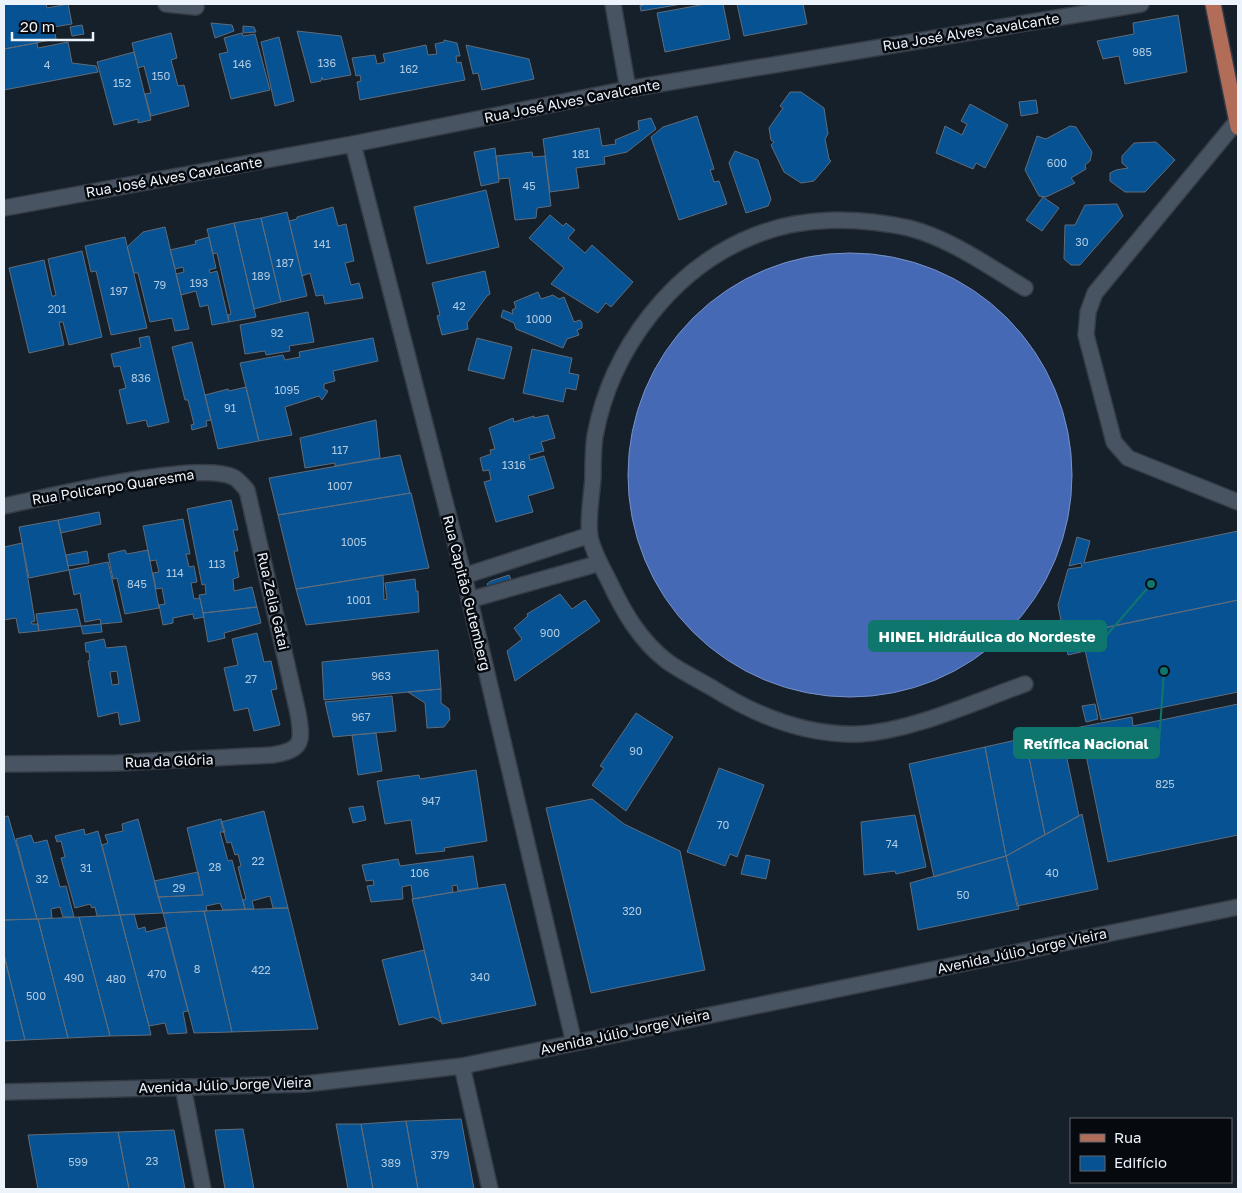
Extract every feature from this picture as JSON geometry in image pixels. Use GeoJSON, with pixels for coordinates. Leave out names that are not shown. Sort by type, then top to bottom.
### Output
{"type":"FeatureCollection","features":[{"type":"Feature","properties":{"kind":"main road"},"geometry":{"type":"LineString","coordinates":[[1213,4],[1238,124]]}},
{"type":"Feature","properties":{"kind":"street"},"geometry":{"type":"LineString","coordinates":[[166,4],[196,7]]}},
{"type":"Feature","properties":{"kind":"street"},"geometry":{"type":"LineString","coordinates":[[613,4],[628,89]]}},
{"type":"Feature","properties":{"kind":"street","name":"Rua José Alves Cavalcante"},"geometry":{"type":"LineString","coordinates":[[4,208],[353,144],[628,89],[1141,4]]}},
{"type":"Feature","properties":{"kind":"street"},"geometry":{"type":"LineString","coordinates":[[1238,124],[1094,293],[1088,312],[1086,335],[1114,442],[1128,458],[1238,502]]}},
{"type":"Feature","properties":{"kind":"street","name":"Rua Capitão Gutemberg"},"geometry":{"type":"LineString","coordinates":[[353,144],[464,576],[574,1043]]}},
{"type":"Feature","properties":{"kind":"street"},"geometry":{"type":"LineString","coordinates":[[1025,288],[944,240],[910,228],[866,221],[811,221],[757,234],[708,259],[656,306],[622,358],[601,412],[594,438],[590,535],[600,563],[625,613],[643,637],[666,660],[737,704],[776,721],[818,730],[858,734],[894,730],[1025,684]]}},
{"type":"Feature","properties":{"kind":"street","name":"Rua Policarpo Quaresma"},"geometry":{"type":"LineString","coordinates":[[4,506],[174,474],[209,472],[234,477],[247,490]]}},
{"type":"Feature","properties":{"kind":"street","name":"Rua Zelia Gatai"},"geometry":{"type":"LineString","coordinates":[[247,490],[298,713]]}},
{"type":"Feature","properties":{"kind":"street"},"geometry":{"type":"LineString","coordinates":[[464,576],[590,535]]}},
{"type":"Feature","properties":{"kind":"street"},"geometry":{"type":"LineString","coordinates":[[469,600],[600,563]]}},
{"type":"Feature","properties":{"kind":"street","name":"Rua da Glória"},"geometry":{"type":"LineString","coordinates":[[4,764],[126,762],[272,755],[289,752],[300,743],[301,729],[298,713]]}},
{"type":"Feature","properties":{"kind":"street","name":"Avenida Júlio Jorge Vieira"},"geometry":{"type":"LineString","coordinates":[[4,1092],[305,1084],[462,1066],[1238,907]]}},
{"type":"Feature","properties":{"kind":"street"},"geometry":{"type":"LineString","coordinates":[[462,1066],[490,1189]]}},
{"type":"Feature","properties":{"kind":"street"},"geometry":{"type":"LineString","coordinates":[[182,1087],[203,1189]]}},
{"type":"Feature","properties":{"kind":"water"},"geometry":{"type":"Polygon","coordinates":[[[850,253],[893,257],[915,262],[935,270],[973,290],[1007,318],[1035,352],[1055,390],[1063,410],[1068,432],[1072,475],[1068,518],[1063,540],[1055,560],[1035,598],[1007,632],[973,660],[935,680],[915,688],[893,693],[850,697],[807,693],[785,688],[765,680],[727,660],[693,632],[665,598],[645,560],[637,540],[632,518],[628,475],[632,432],[637,410],[645,390],[665,352],[693,318],[727,290],[765,270],[785,262],[807,257],[850,253]]]}},
{"type":"Feature","properties":{"kind":"building"},"geometry":{"type":"Polygon","coordinates":[[[4,4],[46,4],[47,8],[68,4],[72,24],[54,27],[56,39],[4,49],[4,4]]]}},
{"type":"Feature","properties":{"kind":"building"},"geometry":{"type":"Polygon","coordinates":[[[646,4],[682,4],[641,11],[640,6],[646,4]]]}},
{"type":"Feature","properties":{"kind":"building"},"geometry":{"type":"Polygon","coordinates":[[[706,4],[723,4],[730,39],[665,52],[657,13],[706,4]]]}},
{"type":"Feature","properties":{"kind":"building"},"geometry":{"type":"Polygon","coordinates":[[[737,4],[803,4],[807,24],[744,36],[737,4]]]}},
{"type":"Feature","properties":{"kind":"building"},"geometry":{"type":"Polygon","coordinates":[[[1178,15],[1187,72],[1125,84],[1119,56],[1103,59],[1097,41],[1134,34],[1133,23],[1178,15]]]}},
{"type":"Feature","properties":{"kind":"building"},"geometry":{"type":"Polygon","coordinates":[[[211,23],[232,25],[234,31],[215,38],[211,23]]]}},
{"type":"Feature","properties":{"kind":"building"},"geometry":{"type":"Polygon","coordinates":[[[82,25],[84,34],[72,36],[70,27],[82,25]]]}},
{"type":"Feature","properties":{"kind":"building"},"geometry":{"type":"Polygon","coordinates":[[[243,26],[254,27],[256,32],[243,33],[243,26]]]}},
{"type":"Feature","properties":{"kind":"building"},"geometry":{"type":"Polygon","coordinates":[[[297,31],[341,36],[351,75],[323,80],[322,77],[321,81],[311,83],[297,31]]]}},
{"type":"Feature","properties":{"kind":"building"},"geometry":{"type":"Polygon","coordinates":[[[171,33],[177,58],[171,60],[178,86],[184,85],[189,106],[151,116],[145,94],[151,93],[144,66],[138,68],[132,43],[171,33]]]}},
{"type":"Feature","properties":{"kind":"building"},"geometry":{"type":"Polygon","coordinates":[[[242,33],[243,36],[255,34],[270,90],[231,99],[219,54],[228,52],[224,38],[242,33]]]}},
{"type":"Feature","properties":{"kind":"building"},"geometry":{"type":"Polygon","coordinates":[[[279,37],[294,101],[275,106],[261,42],[279,37]]]}},
{"type":"Feature","properties":{"kind":"building"},"geometry":{"type":"Polygon","coordinates":[[[444,40],[457,43],[460,56],[456,56],[457,63],[461,62],[465,80],[360,100],[357,82],[361,81],[360,75],[356,76],[352,58],[375,55],[377,64],[385,62],[383,54],[426,45],[428,55],[437,54],[435,44],[444,42],[444,40]]]}},
{"type":"Feature","properties":{"kind":"building"},"geometry":{"type":"Polygon","coordinates":[[[68,42],[72,63],[96,66],[98,72],[4,90],[4,49],[37,43],[38,48],[68,42]]]}},
{"type":"Feature","properties":{"kind":"building"},"geometry":{"type":"Polygon","coordinates":[[[466,45],[529,59],[534,79],[482,90],[478,73],[473,74],[466,45]]]}},
{"type":"Feature","properties":{"kind":"building"},"geometry":{"type":"Polygon","coordinates":[[[134,52],[151,120],[138,123],[138,119],[114,125],[97,62],[134,52]]]}},
{"type":"Feature","properties":{"kind":"building"},"geometry":{"type":"Polygon","coordinates":[[[790,92],[801,92],[824,108],[828,134],[825,139],[831,161],[814,181],[801,183],[784,172],[771,145],[774,142],[771,140],[769,128],[783,108],[780,106],[790,92]]]}},
{"type":"Feature","properties":{"kind":"building"},"geometry":{"type":"Polygon","coordinates":[[[1036,100],[1038,113],[1021,116],[1019,102],[1036,100]]]}},
{"type":"Feature","properties":{"kind":"building"},"geometry":{"type":"Polygon","coordinates":[[[970,104],[1008,125],[985,168],[976,163],[973,169],[936,153],[945,126],[962,135],[967,124],[961,121],[970,104]]]}},
{"type":"Feature","properties":{"kind":"building"},"geometry":{"type":"Polygon","coordinates":[[[697,116],[714,169],[710,170],[714,182],[719,181],[727,204],[679,220],[651,137],[663,127],[697,116]]]}},
{"type":"Feature","properties":{"kind":"building"},"geometry":{"type":"Polygon","coordinates":[[[651,118],[656,129],[627,152],[604,157],[605,164],[576,168],[579,188],[550,192],[543,139],[599,128],[602,146],[616,144],[615,140],[639,130],[638,121],[651,118]]]}},
{"type":"Feature","properties":{"kind":"building"},"geometry":{"type":"Polygon","coordinates":[[[1070,126],[1076,127],[1092,152],[1090,161],[1085,165],[1086,169],[1071,178],[1075,183],[1046,197],[1039,196],[1025,170],[1037,136],[1046,139],[1070,126]]]}},
{"type":"Feature","properties":{"kind":"building"},"geometry":{"type":"Polygon","coordinates":[[[1156,142],[1175,160],[1145,192],[1125,192],[1110,181],[1110,173],[1128,168],[1122,163],[1122,156],[1134,143],[1156,142]]]}},
{"type":"Feature","properties":{"kind":"building"},"geometry":{"type":"Polygon","coordinates":[[[495,148],[499,182],[481,186],[474,152],[495,148]]]}},
{"type":"Feature","properties":{"kind":"building"},"geometry":{"type":"Polygon","coordinates":[[[735,151],[758,160],[771,199],[768,206],[746,213],[729,163],[735,151]]]}},
{"type":"Feature","properties":{"kind":"building"},"geometry":{"type":"Polygon","coordinates":[[[532,152],[533,157],[545,156],[551,206],[537,208],[536,218],[515,220],[509,178],[499,179],[496,156],[532,152]]]}},
{"type":"Feature","properties":{"kind":"building"},"geometry":{"type":"Polygon","coordinates":[[[486,190],[499,247],[427,264],[414,207],[486,190]]]}},
{"type":"Feature","properties":{"kind":"building"},"geometry":{"type":"Polygon","coordinates":[[[1043,197],[1059,208],[1042,231],[1026,220],[1043,197]]]}},
{"type":"Feature","properties":{"kind":"building"},"geometry":{"type":"Polygon","coordinates":[[[1117,204],[1123,216],[1080,265],[1071,265],[1064,259],[1065,225],[1075,225],[1085,205],[1117,204]]]}},
{"type":"Feature","properties":{"kind":"building"},"geometry":{"type":"Polygon","coordinates":[[[333,207],[338,226],[346,224],[354,261],[345,263],[351,285],[359,283],[363,298],[325,304],[323,295],[316,296],[310,273],[302,276],[289,221],[333,207]]]}},
{"type":"Feature","properties":{"kind":"building"},"geometry":{"type":"Polygon","coordinates":[[[287,212],[307,296],[281,302],[261,218],[287,212]]]}},
{"type":"Feature","properties":{"kind":"building"},"geometry":{"type":"Polygon","coordinates":[[[550,215],[563,226],[566,223],[575,230],[568,238],[585,253],[592,245],[633,282],[611,307],[606,303],[598,313],[551,284],[564,268],[529,238],[550,215]]]}},
{"type":"Feature","properties":{"kind":"building"},"geometry":{"type":"Polygon","coordinates":[[[261,218],[281,302],[254,309],[234,223],[261,218]]]}},
{"type":"Feature","properties":{"kind":"building"},"geometry":{"type":"Polygon","coordinates":[[[234,223],[256,317],[229,322],[228,315],[231,314],[217,253],[213,254],[207,229],[234,223]]]}},
{"type":"Feature","properties":{"kind":"building"},"geometry":{"type":"Polygon","coordinates":[[[165,227],[189,329],[175,331],[172,318],[150,322],[138,273],[134,273],[127,247],[143,232],[165,227]]]}},
{"type":"Feature","properties":{"kind":"building"},"geometry":{"type":"Polygon","coordinates":[[[125,237],[147,328],[111,335],[96,271],[91,272],[85,246],[125,237]]]}},
{"type":"Feature","properties":{"kind":"building"},"geometry":{"type":"Polygon","coordinates":[[[209,237],[216,268],[209,270],[210,273],[217,271],[229,322],[212,325],[208,305],[200,307],[196,291],[181,295],[176,274],[184,272],[183,267],[175,269],[170,250],[196,244],[195,241],[209,237]]]}},
{"type":"Feature","properties":{"kind":"building"},"geometry":{"type":"Polygon","coordinates":[[[82,251],[102,337],[69,345],[63,322],[59,322],[64,345],[29,353],[9,268],[44,260],[52,296],[54,296],[56,295],[48,259],[82,251]]]}},
{"type":"Feature","properties":{"kind":"building"},"geometry":{"type":"Polygon","coordinates":[[[485,271],[490,294],[467,323],[468,329],[442,335],[437,316],[440,315],[432,283],[485,271]]]}},
{"type":"Feature","properties":{"kind":"building"},"geometry":{"type":"Polygon","coordinates":[[[538,292],[541,299],[553,295],[559,299],[564,297],[574,322],[580,320],[582,323],[582,328],[577,330],[579,335],[567,339],[563,348],[516,329],[514,323],[501,317],[503,310],[513,314],[512,310],[516,308],[514,302],[538,292]]]}},
{"type":"Feature","properties":{"kind":"building"},"geometry":{"type":"Polygon","coordinates":[[[308,312],[314,342],[289,346],[290,351],[266,355],[265,351],[245,354],[240,325],[308,312]]]}},
{"type":"Feature","properties":{"kind":"building"},"geometry":{"type":"Polygon","coordinates":[[[149,336],[169,422],[148,427],[146,420],[127,424],[119,390],[126,388],[120,366],[114,367],[111,354],[141,347],[139,338],[149,336]]]}},
{"type":"Feature","properties":{"kind":"building"},"geometry":{"type":"Polygon","coordinates":[[[373,338],[378,361],[333,371],[335,381],[324,384],[324,389],[328,391],[322,400],[319,396],[285,407],[292,435],[259,441],[240,363],[283,355],[285,360],[300,357],[299,352],[373,338]]]}},
{"type":"Feature","properties":{"kind":"building"},"geometry":{"type":"Polygon","coordinates":[[[477,338],[512,347],[504,379],[468,370],[477,338]]]}},
{"type":"Feature","properties":{"kind":"building"},"geometry":{"type":"Polygon","coordinates":[[[192,342],[211,420],[206,421],[207,426],[192,430],[191,425],[194,424],[188,400],[185,400],[172,347],[192,342]]]}},
{"type":"Feature","properties":{"kind":"building"},"geometry":{"type":"Polygon","coordinates":[[[532,349],[572,358],[569,373],[579,375],[576,390],[566,388],[563,402],[523,393],[532,349]]]}},
{"type":"Feature","properties":{"kind":"building"},"geometry":{"type":"Polygon","coordinates":[[[246,387],[259,441],[218,449],[205,395],[246,387]]]}},
{"type":"Feature","properties":{"kind":"building"},"geometry":{"type":"Polygon","coordinates":[[[548,415],[555,438],[541,442],[544,451],[529,455],[530,460],[544,456],[554,488],[528,496],[533,512],[496,522],[484,482],[491,480],[489,470],[483,471],[480,458],[491,454],[490,450],[495,449],[489,428],[513,418],[514,422],[534,416],[534,418],[548,415]]]}},
{"type":"Feature","properties":{"kind":"building"},"geometry":{"type":"Polygon","coordinates":[[[376,420],[380,458],[335,466],[335,463],[305,468],[300,438],[376,420]]]}},
{"type":"Feature","properties":{"kind":"building"},"geometry":{"type":"Polygon","coordinates":[[[400,455],[410,493],[278,515],[269,478],[400,455]]]}},
{"type":"Feature","properties":{"kind":"building"},"geometry":{"type":"Polygon","coordinates":[[[411,493],[429,568],[296,589],[278,515],[411,493]]]}},
{"type":"Feature","properties":{"kind":"building"},"geometry":{"type":"Polygon","coordinates":[[[231,500],[238,530],[233,530],[238,551],[234,551],[239,577],[233,579],[234,591],[252,587],[257,607],[203,613],[199,595],[206,594],[205,584],[202,585],[187,509],[231,500]]]}},
{"type":"Feature","properties":{"kind":"building"},"geometry":{"type":"Polygon","coordinates":[[[99,512],[101,524],[61,533],[58,520],[99,512]]]}},
{"type":"Feature","properties":{"kind":"building"},"geometry":{"type":"Polygon","coordinates":[[[183,519],[190,554],[186,554],[189,567],[194,566],[197,582],[191,583],[194,599],[200,598],[204,617],[194,619],[193,614],[173,618],[173,623],[163,625],[159,605],[165,604],[162,588],[156,589],[153,573],[159,572],[156,560],[150,561],[143,526],[183,519]]]}},
{"type":"Feature","properties":{"kind":"building"},"geometry":{"type":"Polygon","coordinates":[[[58,520],[69,570],[29,578],[19,527],[58,520]]]}},
{"type":"Feature","properties":{"kind":"building"},"geometry":{"type":"Polygon","coordinates":[[[1238,531],[1238,600],[1064,636],[1058,605],[1068,569],[1082,567],[1081,563],[1069,566],[1077,537],[1090,541],[1084,563],[1238,531]]]}},
{"type":"Feature","properties":{"kind":"building"},"geometry":{"type":"Polygon","coordinates":[[[22,543],[35,621],[31,622],[32,624],[38,624],[39,631],[19,633],[16,618],[4,620],[4,547],[22,543]]]}},
{"type":"Feature","properties":{"kind":"building"},"geometry":{"type":"Polygon","coordinates":[[[125,550],[127,554],[148,550],[159,608],[125,614],[117,578],[113,579],[108,554],[125,550]]]}},
{"type":"Feature","properties":{"kind":"building"},"geometry":{"type":"Polygon","coordinates":[[[87,551],[89,563],[68,566],[66,555],[87,551]]]}},
{"type":"Feature","properties":{"kind":"building"},"geometry":{"type":"Polygon","coordinates":[[[108,562],[122,622],[101,624],[100,619],[85,622],[80,593],[74,595],[69,570],[108,562]]]}},
{"type":"Feature","properties":{"kind":"building"},"geometry":{"type":"Polygon","coordinates":[[[383,575],[384,600],[387,599],[385,583],[415,579],[416,591],[418,591],[419,612],[306,625],[296,589],[383,575]]]}},
{"type":"Feature","properties":{"kind":"building"},"geometry":{"type":"Polygon","coordinates":[[[509,575],[512,582],[489,588],[487,584],[491,581],[509,575]]]}},
{"type":"Feature","properties":{"kind":"building"},"geometry":{"type":"Polygon","coordinates":[[[560,594],[572,609],[585,600],[600,621],[515,681],[507,651],[522,639],[514,628],[528,616],[527,614],[560,594]]]}},
{"type":"Feature","properties":{"kind":"building"},"geometry":{"type":"Polygon","coordinates":[[[1238,600],[1238,692],[1101,720],[1081,633],[1238,600]]]}},
{"type":"Feature","properties":{"kind":"building"},"geometry":{"type":"Polygon","coordinates":[[[257,607],[261,623],[224,633],[225,638],[208,642],[203,613],[257,607]]]}},
{"type":"Feature","properties":{"kind":"building"},"geometry":{"type":"Polygon","coordinates":[[[77,609],[81,626],[39,631],[36,614],[77,609]]]}},
{"type":"Feature","properties":{"kind":"building"},"geometry":{"type":"Polygon","coordinates":[[[101,624],[102,632],[83,634],[81,626],[101,624]]]}},
{"type":"Feature","properties":{"kind":"building"},"geometry":{"type":"Polygon","coordinates":[[[257,633],[264,662],[271,661],[277,689],[271,690],[280,725],[254,731],[248,708],[234,711],[224,668],[238,665],[232,639],[257,633]]]}},
{"type":"Feature","properties":{"kind":"building"},"geometry":{"type":"Polygon","coordinates":[[[1081,633],[1085,651],[1068,655],[1064,636],[1081,633]]]}},
{"type":"Feature","properties":{"kind":"building"},"geometry":{"type":"Polygon","coordinates":[[[104,639],[106,648],[126,646],[140,721],[120,725],[118,712],[98,717],[88,661],[90,660],[89,652],[86,652],[85,643],[104,639]],[[117,671],[110,672],[112,685],[119,684],[117,671]]]}},
{"type":"Feature","properties":{"kind":"building"},"geometry":{"type":"Polygon","coordinates":[[[438,650],[441,689],[324,700],[322,662],[438,650]]]}},
{"type":"Feature","properties":{"kind":"building"},"geometry":{"type":"Polygon","coordinates":[[[441,689],[441,703],[449,709],[450,719],[444,727],[427,728],[425,703],[408,692],[441,689]]]}},
{"type":"Feature","properties":{"kind":"building"},"geometry":{"type":"Polygon","coordinates":[[[392,696],[396,731],[333,737],[325,702],[392,696]]]}},
{"type":"Feature","properties":{"kind":"building"},"geometry":{"type":"Polygon","coordinates":[[[1095,704],[1098,719],[1086,722],[1082,706],[1095,704]]]}},
{"type":"Feature","properties":{"kind":"building"},"geometry":{"type":"Polygon","coordinates":[[[1238,704],[1238,835],[1108,862],[1082,736],[1067,740],[1065,730],[1132,717],[1133,726],[1238,704]]]}},
{"type":"Feature","properties":{"kind":"building"},"geometry":{"type":"Polygon","coordinates":[[[636,713],[673,737],[626,811],[592,785],[604,768],[600,766],[636,713]]]}},
{"type":"Feature","properties":{"kind":"building"},"geometry":{"type":"Polygon","coordinates":[[[1061,730],[1079,816],[1045,835],[1025,738],[1061,730]]]}},
{"type":"Feature","properties":{"kind":"building"},"geometry":{"type":"Polygon","coordinates":[[[376,733],[382,771],[358,775],[352,735],[376,733]]]}},
{"type":"Feature","properties":{"kind":"building"},"geometry":{"type":"Polygon","coordinates":[[[1025,738],[1045,835],[1006,856],[985,747],[1025,738]]]}},
{"type":"Feature","properties":{"kind":"building"},"geometry":{"type":"Polygon","coordinates":[[[985,747],[1006,856],[934,877],[909,764],[985,747]]]}},
{"type":"Feature","properties":{"kind":"building"},"geometry":{"type":"Polygon","coordinates":[[[719,768],[764,785],[737,857],[730,854],[725,866],[687,852],[719,768]]]}},
{"type":"Feature","properties":{"kind":"building"},"geometry":{"type":"Polygon","coordinates":[[[476,770],[487,841],[444,848],[445,851],[416,854],[411,820],[385,824],[377,781],[419,775],[420,779],[476,770]]]}},
{"type":"Feature","properties":{"kind":"building"},"geometry":{"type":"Polygon","coordinates":[[[592,799],[624,824],[680,851],[705,970],[591,993],[546,808],[592,799]]]}},
{"type":"Feature","properties":{"kind":"building"},"geometry":{"type":"Polygon","coordinates":[[[363,806],[366,820],[353,823],[349,808],[363,806]]]}},
{"type":"Feature","properties":{"kind":"building"},"geometry":{"type":"Polygon","coordinates":[[[264,811],[288,908],[273,908],[270,896],[252,901],[254,909],[245,909],[243,900],[246,899],[238,867],[241,866],[238,854],[235,855],[231,842],[227,843],[221,822],[264,811]]]}},
{"type":"Feature","properties":{"kind":"building"},"geometry":{"type":"Polygon","coordinates":[[[1082,814],[1098,889],[1017,906],[1006,856],[1082,814]]]}},
{"type":"Feature","properties":{"kind":"building"},"geometry":{"type":"Polygon","coordinates":[[[915,815],[926,867],[896,874],[895,871],[864,875],[861,822],[915,815]]]}},
{"type":"Feature","properties":{"kind":"building"},"geometry":{"type":"Polygon","coordinates":[[[8,816],[37,919],[4,920],[4,817],[8,816]]]}},
{"type":"Feature","properties":{"kind":"building"},"geometry":{"type":"Polygon","coordinates":[[[138,819],[163,913],[120,915],[102,845],[108,843],[105,835],[123,831],[122,824],[138,819]]]}},
{"type":"Feature","properties":{"kind":"building"},"geometry":{"type":"Polygon","coordinates":[[[221,819],[225,832],[220,832],[228,861],[232,860],[245,909],[223,910],[220,903],[206,906],[207,911],[163,913],[158,897],[203,895],[187,828],[221,819]]]}},
{"type":"Feature","properties":{"kind":"building"},"geometry":{"type":"Polygon","coordinates":[[[84,829],[85,835],[98,831],[120,915],[97,916],[95,907],[92,908],[90,904],[75,908],[61,858],[65,857],[61,841],[57,842],[55,836],[84,829]]]}},
{"type":"Feature","properties":{"kind":"building"},"geometry":{"type":"Polygon","coordinates":[[[31,835],[34,843],[47,840],[60,887],[66,886],[74,917],[63,917],[60,907],[51,909],[52,918],[37,919],[16,839],[31,835]]]}},
{"type":"Feature","properties":{"kind":"building"},"geometry":{"type":"Polygon","coordinates":[[[746,855],[770,860],[766,879],[741,874],[746,855]]]}},
{"type":"Feature","properties":{"kind":"building"},"geometry":{"type":"Polygon","coordinates":[[[473,856],[478,888],[458,891],[457,885],[452,886],[453,892],[413,899],[411,885],[402,887],[403,899],[371,902],[367,886],[374,885],[373,880],[366,881],[362,865],[398,859],[400,866],[473,856]]]}},
{"type":"Feature","properties":{"kind":"building"},"geometry":{"type":"Polygon","coordinates":[[[1006,856],[1019,909],[918,930],[910,883],[1006,856]]]}},
{"type":"Feature","properties":{"kind":"building"},"geometry":{"type":"Polygon","coordinates":[[[198,872],[203,895],[158,897],[154,881],[198,872]]]}},
{"type":"Feature","properties":{"kind":"building"},"geometry":{"type":"Polygon","coordinates":[[[505,884],[536,1005],[442,1024],[412,899],[505,884]]]}},
{"type":"Feature","properties":{"kind":"building"},"geometry":{"type":"Polygon","coordinates":[[[288,908],[318,1029],[232,1032],[204,911],[288,908]]]}},
{"type":"Feature","properties":{"kind":"building"},"geometry":{"type":"Polygon","coordinates":[[[204,911],[232,1032],[194,1033],[163,913],[204,911]]]}},
{"type":"Feature","properties":{"kind":"building"},"geometry":{"type":"Polygon","coordinates":[[[134,914],[138,929],[145,927],[146,932],[166,927],[188,1011],[183,1012],[187,1033],[168,1034],[165,1023],[149,1026],[120,915],[134,914]]]}},
{"type":"Feature","properties":{"kind":"building"},"geometry":{"type":"Polygon","coordinates":[[[120,915],[151,1035],[110,1036],[79,917],[120,915]]]}},
{"type":"Feature","properties":{"kind":"building"},"geometry":{"type":"Polygon","coordinates":[[[79,917],[110,1036],[68,1038],[38,919],[79,917]]]}},
{"type":"Feature","properties":{"kind":"building"},"geometry":{"type":"Polygon","coordinates":[[[38,919],[68,1038],[25,1040],[4,955],[4,920],[38,919]]]}},
{"type":"Feature","properties":{"kind":"building"},"geometry":{"type":"Polygon","coordinates":[[[424,950],[441,1022],[433,1017],[399,1025],[382,960],[424,950]]]}},
{"type":"Feature","properties":{"kind":"building"},"geometry":{"type":"Polygon","coordinates":[[[4,955],[25,1040],[4,1041],[4,955]]]}},
{"type":"Feature","properties":{"kind":"building"},"geometry":{"type":"Polygon","coordinates":[[[461,1119],[474,1189],[418,1189],[406,1121],[461,1119]]]}},
{"type":"Feature","properties":{"kind":"building"},"geometry":{"type":"Polygon","coordinates":[[[406,1121],[418,1189],[373,1189],[361,1124],[406,1121]]]}},
{"type":"Feature","properties":{"kind":"building"},"geometry":{"type":"Polygon","coordinates":[[[336,1124],[361,1124],[373,1189],[348,1189],[336,1124]]]}},
{"type":"Feature","properties":{"kind":"building"},"geometry":{"type":"Polygon","coordinates":[[[243,1129],[254,1189],[225,1189],[215,1130],[243,1129]]]}},
{"type":"Feature","properties":{"kind":"building"},"geometry":{"type":"Polygon","coordinates":[[[174,1130],[185,1189],[129,1189],[118,1132],[174,1130]]]}},
{"type":"Feature","properties":{"kind":"building"},"geometry":{"type":"Polygon","coordinates":[[[118,1132],[129,1189],[38,1189],[28,1135],[118,1132]]]}},
{"type":"Feature","properties":{"kind":"place","name":"HINEL Hidráulica do Nordeste"},"geometry":{"type":"Point","coordinates":[1151,584]}},
{"type":"Feature","properties":{"kind":"place","name":"Retífica Nacional"},"geometry":{"type":"Point","coordinates":[1164,671]}}]}
